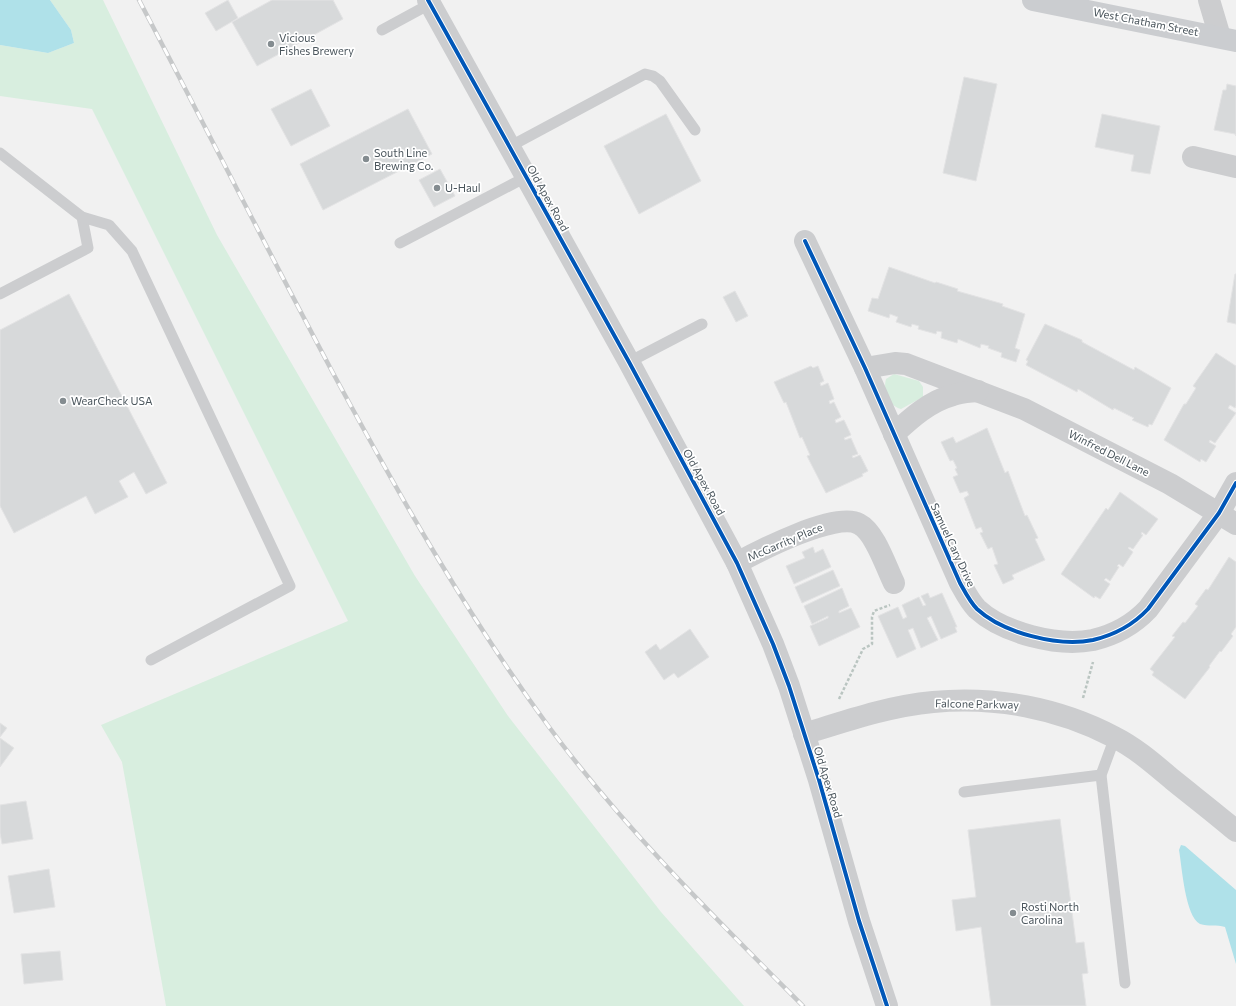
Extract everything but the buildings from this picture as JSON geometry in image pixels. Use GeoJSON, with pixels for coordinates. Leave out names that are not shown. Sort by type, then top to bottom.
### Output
{"type":"FeatureCollection","features":[{"type":"Feature","properties":{"kind":"main road","name":"West Chatham Street"},"geometry":{"type":"LineString","coordinates":[[1033,0],[1228,39]]}},
{"type":"Feature","properties":{"kind":"street"},"geometry":{"type":"LineString","coordinates":[[1209,0],[1228,39]]}},
{"type":"Feature","properties":{"kind":"street","name":"Old Apex Road"},"geometry":{"type":"LineString","coordinates":[[429,2],[629,362],[737,563],[773,644],[804,734],[859,921],[887,1006]]}},
{"type":"Feature","properties":{"kind":"street"},"geometry":{"type":"LineString","coordinates":[[1193,157],[1236,167]]}},
{"type":"Feature","properties":{"kind":"street","name":"Samuel Cary Drive"},"geometry":{"type":"LineString","coordinates":[[806,241],[865,368],[958,579],[976,608],[988,618],[1004,627],[1024,634],[1068,642],[1092,640],[1122,630],[1137,620],[1148,609],[1227,518],[1236,483]]}},
{"type":"Feature","properties":{"kind":"street","name":"Winfred Dell Lane"},"geometry":{"type":"LineString","coordinates":[[865,368],[895,362],[906,364],[1034,414],[1170,484],[1227,518]]}},
{"type":"Feature","properties":{"kind":"street"},"geometry":{"type":"LineString","coordinates":[[894,434],[909,420],[933,403],[953,395],[978,391]]}},
{"type":"Feature","properties":{"kind":"street","name":"McGarrity Place"},"geometry":{"type":"LineString","coordinates":[[737,563],[760,550],[806,531],[848,521],[859,524],[871,535],[894,583]]}},
{"type":"Feature","properties":{"kind":"street","name":"Falcone Parkway"},"geometry":{"type":"LineString","coordinates":[[804,734],[882,711],[933,702],[979,702],[1024,705],[1065,716],[1115,737],[1144,756],[1233,822]]}},
{"type":"Feature","properties":{"kind":"lane"},"geometry":{"type":"LineString","coordinates":[[382,30],[429,2]]}},
{"type":"Feature","properties":{"kind":"lane"},"geometry":{"type":"LineString","coordinates":[[509,147],[644,74],[653,76],[660,81],[695,130]]}},
{"type":"Feature","properties":{"kind":"lane"},"geometry":{"type":"LineString","coordinates":[[0,153],[82,217],[109,225],[132,251],[290,586],[151,660]]}},
{"type":"Feature","properties":{"kind":"lane"},"geometry":{"type":"LineString","coordinates":[[400,242],[526,177]]}},
{"type":"Feature","properties":{"kind":"lane"},"geometry":{"type":"LineString","coordinates":[[0,294],[88,248],[82,217]]}},
{"type":"Feature","properties":{"kind":"lane"},"geometry":{"type":"LineString","coordinates":[[629,362],[702,324]]}},
{"type":"Feature","properties":{"kind":"lane"},"geometry":{"type":"LineString","coordinates":[[1115,737],[1101,775],[1125,983]]}},
{"type":"Feature","properties":{"kind":"lane"},"geometry":{"type":"LineString","coordinates":[[964,792],[1101,775]]}},
{"type":"Feature","properties":{"kind":"path"},"geometry":{"type":"LineString","coordinates":[[839,700],[863,649],[872,644],[872,617],[874,611],[902,600],[894,583]]}},
{"type":"Feature","properties":{"kind":"path"},"geometry":{"type":"LineString","coordinates":[[1083,698],[1093,662]]}},
{"type":"Feature","properties":{"kind":"green space"},"geometry":{"type":"Polygon","coordinates":[[[50,0],[103,0],[217,235],[415,576],[508,716],[661,912],[744,1006],[166,1006],[122,762],[101,725],[348,621],[92,109],[0,96],[0,45],[48,53],[74,43],[71,30],[50,0]]]}},
{"type":"Feature","properties":{"kind":"green space"},"geometry":{"type":"Polygon","coordinates":[[[894,374],[919,381],[923,387],[923,397],[901,409],[892,404],[887,397],[885,384],[886,379],[894,374]]]}},
{"type":"Feature","properties":{"kind":"water"},"geometry":{"type":"Polygon","coordinates":[[[0,0],[50,0],[71,30],[74,43],[48,53],[0,45],[0,0]]]}},
{"type":"Feature","properties":{"kind":"water"},"geometry":{"type":"Polygon","coordinates":[[[1181,845],[1185,846],[1236,890],[1236,964],[1225,927],[1200,924],[1195,919],[1191,911],[1183,879],[1179,850],[1181,845]]]}},
{"type":"Feature","properties":{"kind":"railway"},"geometry":{"type":"LineString","coordinates":[[139,0],[358,419],[435,554],[490,642],[549,727],[608,801],[703,905],[803,1006]]}},
{"type":"Feature","properties":{"kind":"cycle path"},"geometry":{"type":"LineString","coordinates":[[428,0],[629,362],[737,563],[773,644],[789,686],[819,780],[859,921],[887,1006]]}},
{"type":"Feature","properties":{"kind":"cycle path"},"geometry":{"type":"LineString","coordinates":[[805,241],[865,368],[960,583],[977,609],[988,618],[1001,625],[1032,636],[1048,640],[1079,642],[1101,638],[1130,625],[1148,609],[1219,513],[1236,483]]}},
{"type":"Feature","properties":{"kind":"place","name":"Vicious Fishes Brewery"},"geometry":{"type":"Point","coordinates":[271,44]}},
{"type":"Feature","properties":{"kind":"place","name":"South Line Brewing Co."},"geometry":{"type":"Point","coordinates":[366,159]}},
{"type":"Feature","properties":{"kind":"place","name":"U-Haul"},"geometry":{"type":"Point","coordinates":[437,188]}},
{"type":"Feature","properties":{"kind":"place","name":"WearCheck USA"},"geometry":{"type":"Point","coordinates":[63,401]}},
{"type":"Feature","properties":{"kind":"place","name":"Rosti North Carolina"},"geometry":{"type":"Point","coordinates":[1013,913]}}]}
